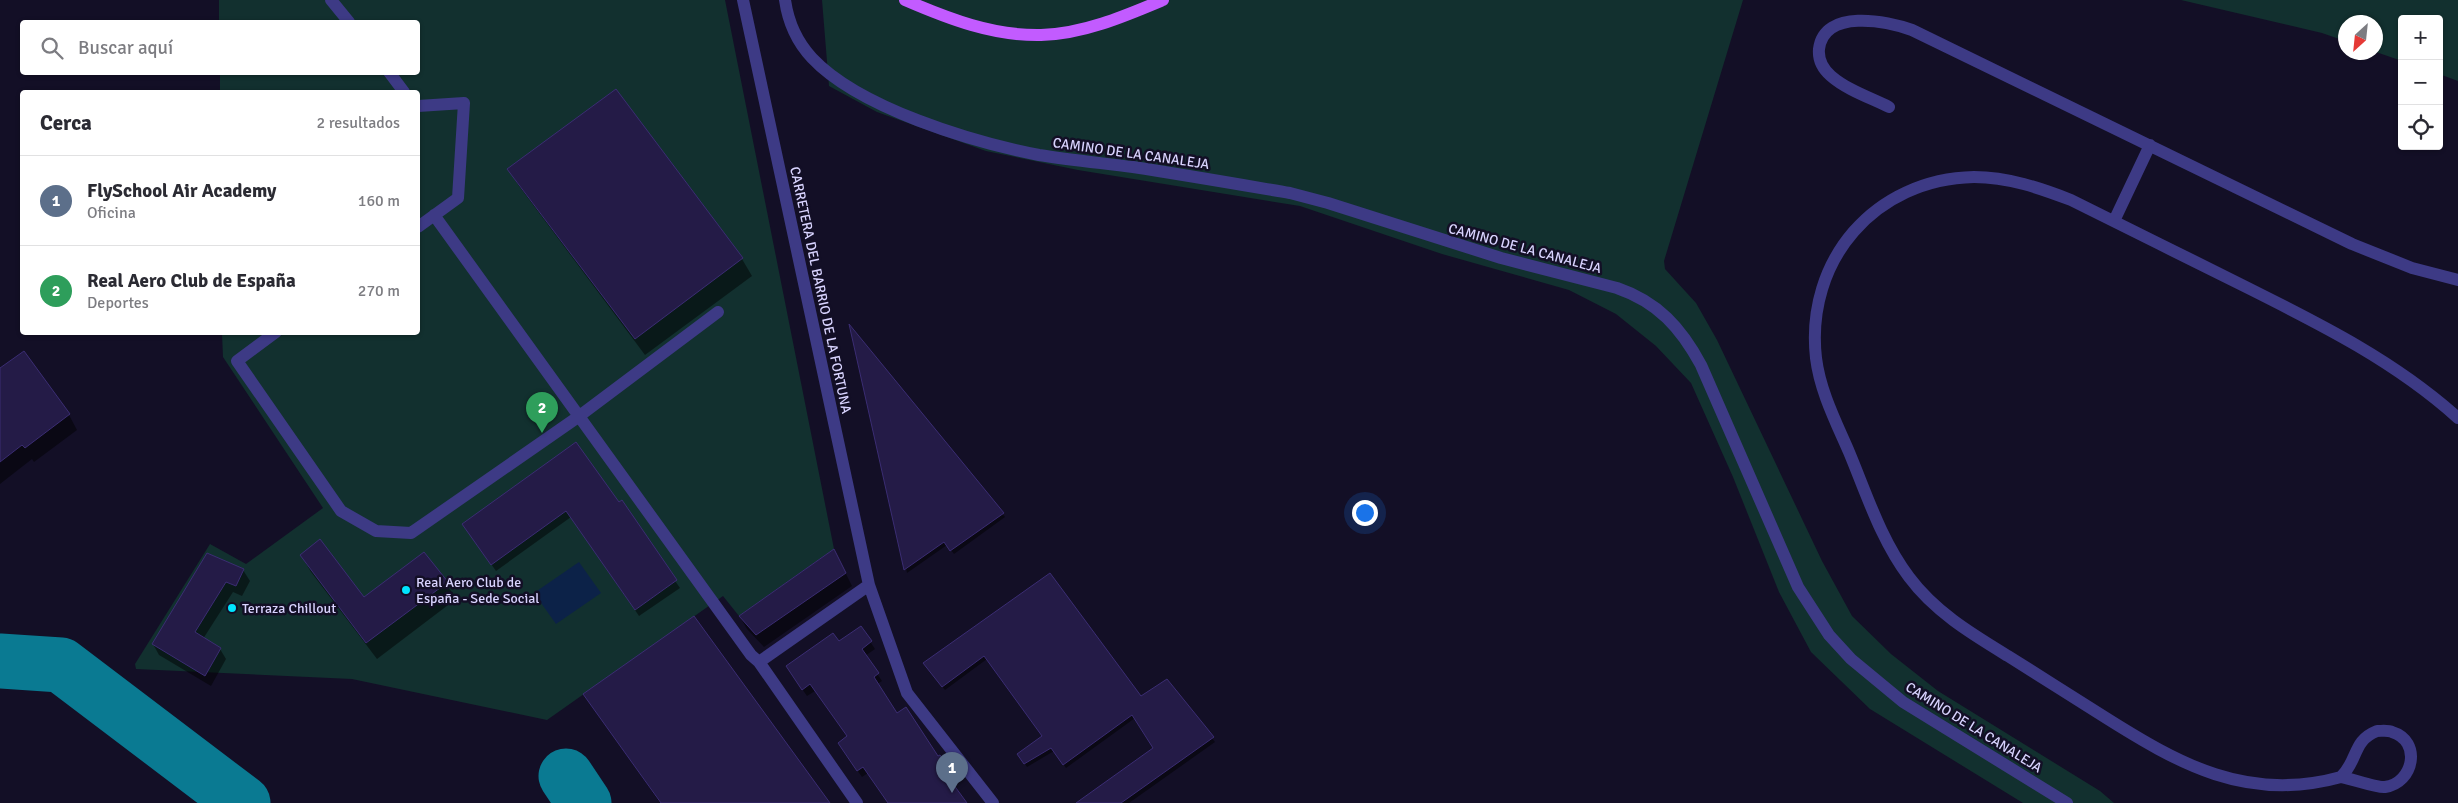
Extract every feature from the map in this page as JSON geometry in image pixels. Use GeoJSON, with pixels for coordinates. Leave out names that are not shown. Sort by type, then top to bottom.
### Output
{"type":"FeatureCollection","features":[{"type":"Feature","properties":{"kind":"main road"},"geometry":{"type":"LineString","coordinates":[[905,0],[948,19],[994,31],[1042,35],[1120,18],[1162,0]]}},
{"type":"Feature","properties":{"kind":"street"},"geometry":{"type":"LineString","coordinates":[[331,0],[347,20]]}},
{"type":"Feature","properties":{"kind":"street","name":"CARRETERA DEL BARRIO DE LA FORTUNA"},"geometry":{"type":"LineString","coordinates":[[743,0],[869,585],[907,693],[993,803]]}},
{"type":"Feature","properties":{"kind":"street","name":"CAMINO DE LA CANALEJA"},"geometry":{"type":"LineString","coordinates":[[786,0],[794,32],[811,57],[824,68],[852,88],[882,104],[958,133],[1038,154],[1290,193],[1328,203],[1501,258],[1617,288],[1635,294],[1654,304],[1677,327],[1701,365],[1798,587],[1828,635],[1851,660],[1902,702],[2068,803]]}},
{"type":"Feature","properties":{"kind":"street"},"geometry":{"type":"LineString","coordinates":[[1889,107],[1842,83],[1831,76],[1823,66],[1819,58],[1819,47],[1829,30],[1837,25],[1852,22],[1872,21],[1898,25],[2370,251],[2412,268],[2458,280]]}},
{"type":"Feature","properties":{"kind":"street"},"geometry":{"type":"LineString","coordinates":[[391,75],[402,90]]}},
{"type":"Feature","properties":{"kind":"street"},"geometry":{"type":"LineString","coordinates":[[420,106],[464,104],[458,198],[420,226]]}},
{"type":"Feature","properties":{"kind":"street"},"geometry":{"type":"LineString","coordinates":[[2114,221],[2150,145]]}},
{"type":"Feature","properties":{"kind":"street"},"geometry":{"type":"LineString","coordinates":[[2340,777],[2351,767],[2357,748],[2368,734],[2377,731],[2392,731],[2407,743],[2412,759],[2410,769],[2402,780],[2394,785],[2379,787],[2358,780],[2340,777],[2298,787],[2249,785],[2204,772],[2151,746],[1945,615],[1911,581],[1896,560],[1884,536],[1827,398],[1816,360],[1816,317],[1821,293],[1839,251],[1851,233],[1887,202],[1908,190],[1929,183],[1961,178],[2001,179],[2046,190],[2114,221],[2323,326],[2369,351],[2408,378],[2458,418]]}},
{"type":"Feature","properties":{"kind":"street"},"geometry":{"type":"LineString","coordinates":[[434,215],[751,655],[759,662],[858,803]]}},
{"type":"Feature","properties":{"kind":"street"},"geometry":{"type":"LineString","coordinates":[[272,335],[237,361],[341,511],[376,531],[411,533],[578,417],[718,312]]}},
{"type":"Feature","properties":{"kind":"street"},"geometry":{"type":"LineString","coordinates":[[759,662],[869,585]]}},
{"type":"Feature","properties":{"kind":"green space"},"geometry":{"type":"Polygon","coordinates":[[[219,0],[725,0],[834,549],[739,616],[723,596],[547,720],[352,679],[136,669],[135,664],[210,544],[246,564],[323,508],[223,357],[222,335],[420,335],[420,90],[220,90],[220,75],[420,75],[420,20],[219,20],[219,0]]]}},
{"type":"Feature","properties":{"kind":"green space"},"geometry":{"type":"Polygon","coordinates":[[[822,0],[1743,0],[1664,261],[1665,269],[1696,303],[1717,340],[1822,561],[1852,616],[1891,654],[1938,691],[2100,791],[2114,803],[2023,803],[1870,709],[1811,652],[1779,592],[1733,477],[1691,383],[1656,346],[1616,314],[1569,290],[1442,254],[1300,206],[1078,170],[986,151],[877,112],[829,86],[822,0]]]}},
{"type":"Feature","properties":{"kind":"green space"},"geometry":{"type":"Polygon","coordinates":[[[2181,0],[2458,0],[2458,81],[2443,75],[2443,15],[2398,15],[2398,60],[2383,54],[2383,15],[2338,15],[2338,39],[2322,33],[2181,0]]]}},
{"type":"Feature","properties":{"kind":"water"},"geometry":{"type":"Polygon","coordinates":[[[579,562],[601,593],[556,624],[534,593],[579,562]]]}},
{"type":"Feature","properties":{"kind":"building"},"geometry":{"type":"Polygon","coordinates":[[[616,89],[743,258],[635,339],[507,169],[616,89]]]}},
{"type":"Feature","properties":{"kind":"building"},"geometry":{"type":"Polygon","coordinates":[[[849,324],[1004,513],[950,551],[944,542],[904,570],[849,324]]]}},
{"type":"Feature","properties":{"kind":"building"},"geometry":{"type":"Polygon","coordinates":[[[24,351],[70,414],[25,448],[22,445],[0,462],[0,368],[24,351]]]}},
{"type":"Feature","properties":{"kind":"building"},"geometry":{"type":"Polygon","coordinates":[[[576,442],[619,502],[622,500],[677,580],[635,610],[566,511],[491,565],[462,524],[576,442]]]}},
{"type":"Feature","properties":{"kind":"building","name":"Real Aero Club de España - Sede Social"},"geometry":{"type":"Polygon","coordinates":[[[320,539],[364,597],[424,552],[448,582],[366,643],[300,555],[320,539]]]}},
{"type":"Feature","properties":{"kind":"building"},"geometry":{"type":"Polygon","coordinates":[[[834,549],[846,573],[756,635],[739,616],[834,549]]]}},
{"type":"Feature","properties":{"kind":"building"},"geometry":{"type":"Polygon","coordinates":[[[207,553],[244,569],[236,586],[226,582],[195,632],[221,648],[205,676],[152,644],[207,553]]]}},
{"type":"Feature","properties":{"kind":"building"},"geometry":{"type":"Polygon","coordinates":[[[1050,573],[1141,696],[1167,679],[1214,737],[1121,803],[1076,803],[1153,748],[1132,715],[1063,765],[1051,748],[1024,764],[1017,754],[1042,736],[984,656],[942,687],[923,663],[1050,573]]]}},
{"type":"Feature","properties":{"kind":"building"},"geometry":{"type":"Polygon","coordinates":[[[694,616],[830,803],[661,803],[583,694],[694,616]]]}},
{"type":"Feature","properties":{"kind":"building"},"geometry":{"type":"Polygon","coordinates":[[[861,626],[872,641],[862,649],[879,673],[874,677],[897,713],[906,707],[938,756],[940,755],[954,774],[948,777],[967,803],[888,803],[863,767],[857,771],[838,743],[847,736],[810,684],[802,690],[786,666],[833,633],[839,641],[861,626]]]}},
{"type":"Feature","properties":{"kind":"taxiway"},"geometry":{"type":"LineString","coordinates":[[0,661],[61,665],[243,803]]}},
{"type":"Feature","properties":{"kind":"taxiway"},"geometry":{"type":"LineString","coordinates":[[566,776],[584,803]]}},
{"type":"Feature","properties":{"kind":"place","name":"Real Aero Club de España"},"geometry":{"type":"Point","coordinates":[542,433]}},
{"type":"Feature","properties":{"kind":"place","name":"Real Aero Club de España - Sede Social"},"geometry":{"type":"Point","coordinates":[406,590]}},
{"type":"Feature","properties":{"kind":"place","name":"Terraza Chillout"},"geometry":{"type":"Point","coordinates":[232,608]}},
{"type":"Feature","properties":{"kind":"place","name":"FlySchool Air Academy"},"geometry":{"type":"Point","coordinates":[952,793]}}]}
